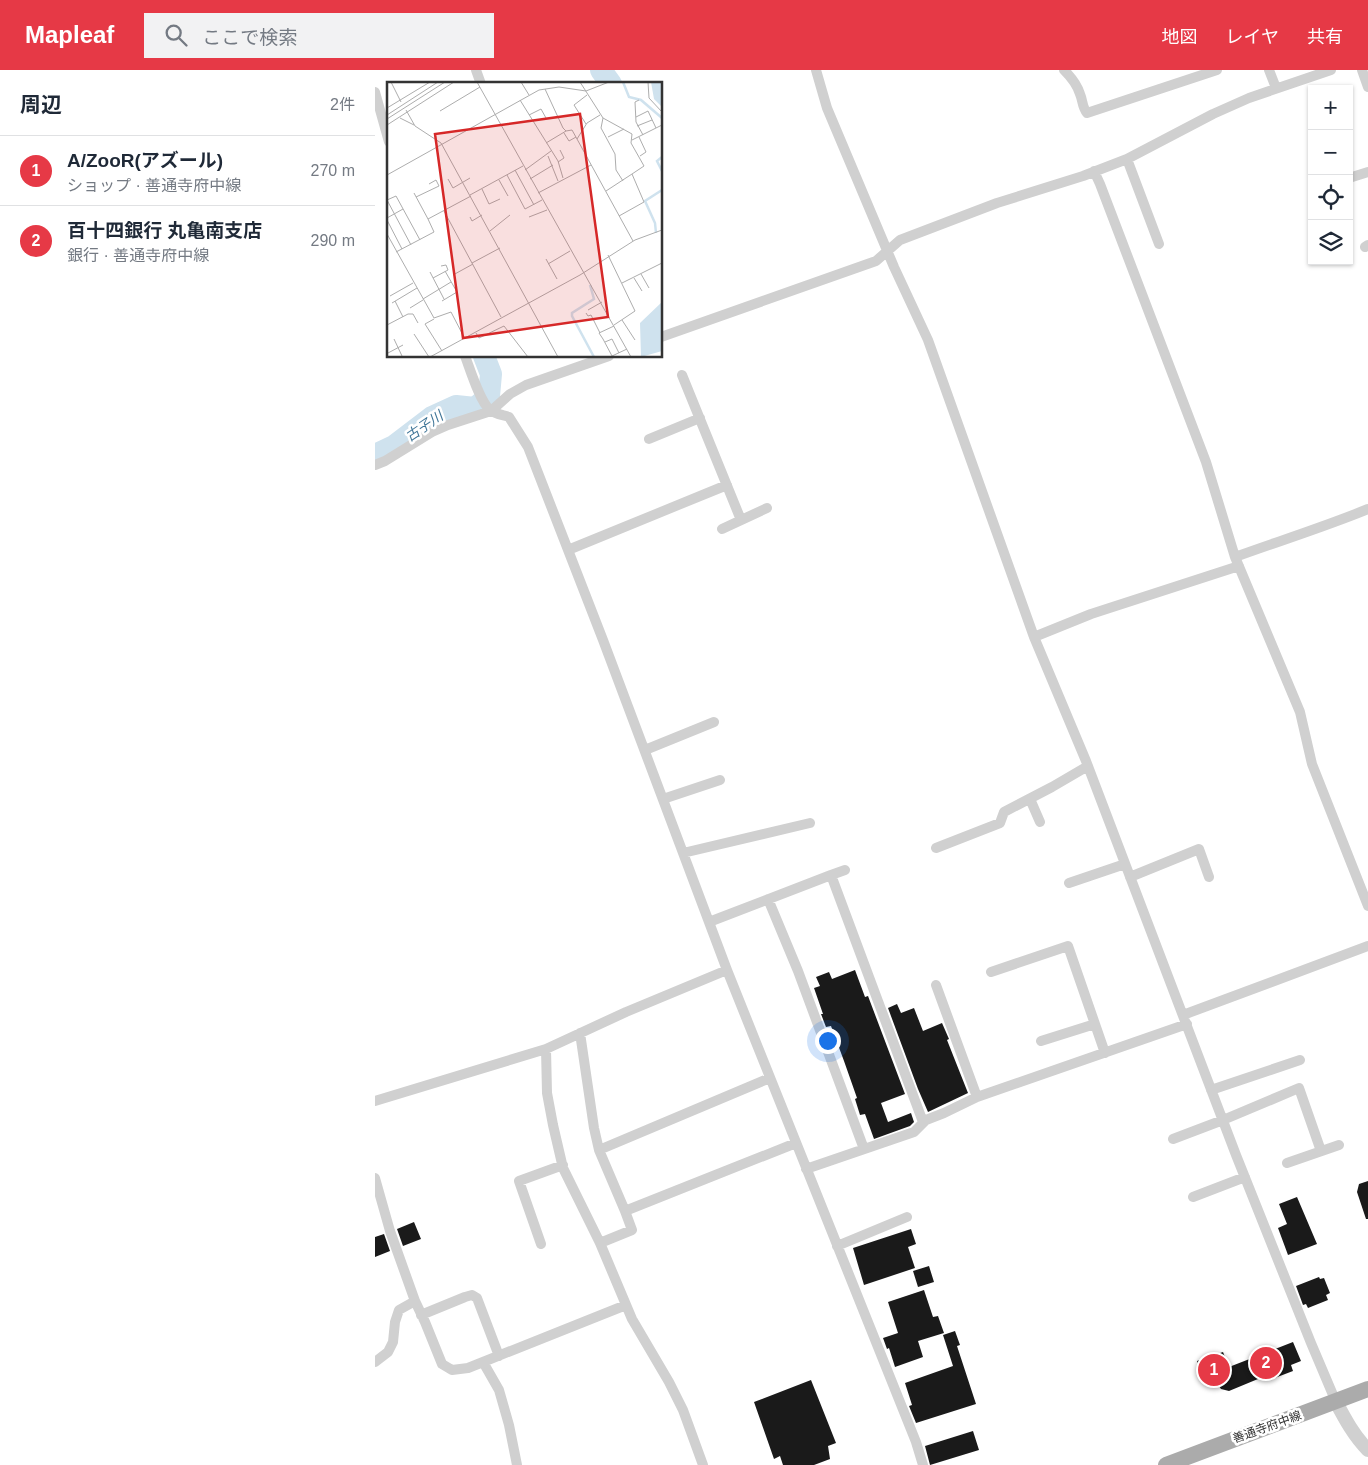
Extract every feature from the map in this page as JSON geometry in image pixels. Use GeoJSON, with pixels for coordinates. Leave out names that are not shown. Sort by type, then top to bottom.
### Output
{"type":"FeatureCollection","features":[{"type":"Feature","properties":{"kind":"main road","name":"善通寺府中線"},"geometry":{"type":"LineString","coordinates":[[1166,1465],[1368,1389]]}},
{"type":"Feature","properties":{"kind":"street"},"geometry":{"type":"LineString","coordinates":[[476,70],[480,82]]}},
{"type":"Feature","properties":{"kind":"street"},"geometry":{"type":"LineString","coordinates":[[816,70],[827,108],[887,252],[928,340],[1034,637],[1087,766],[1211,1090],[1311,1343],[1336,1402],[1360,1442],[1368,1450]]}},
{"type":"Feature","properties":{"kind":"street"},"geometry":{"type":"LineString","coordinates":[[1064,70],[1076,83],[1082,105],[1087,114],[1217,70]]}},
{"type":"Feature","properties":{"kind":"street"},"geometry":{"type":"LineString","coordinates":[[1269,70],[1276,88]]}},
{"type":"Feature","properties":{"kind":"street"},"geometry":{"type":"LineString","coordinates":[[663,336],[876,261],[900,240],[997,203],[1127,158],[1213,114],[1249,98],[1331,70]]}},
{"type":"Feature","properties":{"kind":"street"},"geometry":{"type":"LineString","coordinates":[[1363,70],[1368,87]]}},
{"type":"Feature","properties":{"kind":"street"},"geometry":{"type":"LineString","coordinates":[[375,92],[387,135]]}},
{"type":"Feature","properties":{"kind":"street"},"geometry":{"type":"LineString","coordinates":[[1127,158],[1159,244]]}},
{"type":"Feature","properties":{"kind":"street"},"geometry":{"type":"LineString","coordinates":[[1094,171],[1131,262],[1206,462],[1237,562],[1300,712],[1313,764],[1368,906]]}},
{"type":"Feature","properties":{"kind":"street"},"geometry":{"type":"LineString","coordinates":[[1353,177],[1368,172]]}},
{"type":"Feature","properties":{"kind":"street"},"geometry":{"type":"LineString","coordinates":[[466,358],[478,391],[489,409],[509,417],[527,447],[645,750],[727,970],[916,1442],[923,1465]]}},
{"type":"Feature","properties":{"kind":"street"},"geometry":{"type":"LineString","coordinates":[[375,465],[432,432],[489,409],[526,385],[603,358]]}},
{"type":"Feature","properties":{"kind":"street"},"geometry":{"type":"LineString","coordinates":[[682,375],[741,520]]}},
{"type":"Feature","properties":{"kind":"street"},"geometry":{"type":"LineString","coordinates":[[649,439],[700,418]]}},
{"type":"Feature","properties":{"kind":"street"},"geometry":{"type":"LineString","coordinates":[[568,550],[727,485]]}},
{"type":"Feature","properties":{"kind":"street"},"geometry":{"type":"LineString","coordinates":[[722,529],[767,508]]}},
{"type":"Feature","properties":{"kind":"street"},"geometry":{"type":"LineString","coordinates":[[1034,637],[1091,614],[1237,562],[1289,537],[1333,524],[1368,509]]}},
{"type":"Feature","properties":{"kind":"street"},"geometry":{"type":"LineString","coordinates":[[645,750],[714,722]]}},
{"type":"Feature","properties":{"kind":"street"},"geometry":{"type":"LineString","coordinates":[[936,848],[1000,823],[1004,812],[1087,766]]}},
{"type":"Feature","properties":{"kind":"street"},"geometry":{"type":"LineString","coordinates":[[663,799],[720,780]]}},
{"type":"Feature","properties":{"kind":"street"},"geometry":{"type":"LineString","coordinates":[[1030,799],[1040,822]]}},
{"type":"Feature","properties":{"kind":"street"},"geometry":{"type":"LineString","coordinates":[[683,853],[810,823]]}},
{"type":"Feature","properties":{"kind":"street"},"geometry":{"type":"LineString","coordinates":[[1130,877],[1199,849],[1209,877]]}},
{"type":"Feature","properties":{"kind":"street"},"geometry":{"type":"LineString","coordinates":[[1069,883],[1125,864]]}},
{"type":"Feature","properties":{"kind":"street"},"geometry":{"type":"LineString","coordinates":[[709,922],[845,870]]}},
{"type":"Feature","properties":{"kind":"street"},"geometry":{"type":"LineString","coordinates":[[831,876],[923,1122]]}},
{"type":"Feature","properties":{"kind":"street"},"geometry":{"type":"LineString","coordinates":[[768,899],[798,971],[864,1149]]}},
{"type":"Feature","properties":{"kind":"street"},"geometry":{"type":"LineString","coordinates":[[991,972],[1069,946],[1105,1053]]}},
{"type":"Feature","properties":{"kind":"street"},"geometry":{"type":"LineString","coordinates":[[806,1169],[914,1132],[926,1120],[977,1097],[1105,1053],[1368,946]]}},
{"type":"Feature","properties":{"kind":"street"},"geometry":{"type":"LineString","coordinates":[[375,1101],[546,1049],[626,1012],[727,970]]}},
{"type":"Feature","properties":{"kind":"street"},"geometry":{"type":"LineString","coordinates":[[936,985],[977,1097]]}},
{"type":"Feature","properties":{"kind":"street"},"geometry":{"type":"LineString","coordinates":[[1041,1041],[1095,1024]]}},
{"type":"Feature","properties":{"kind":"street"},"geometry":{"type":"LineString","coordinates":[[580,1033],[599,1150],[632,1230],[600,1243]]}},
{"type":"Feature","properties":{"kind":"street"},"geometry":{"type":"LineString","coordinates":[[546,1049],[547,1093],[563,1165],[600,1243],[632,1319],[669,1382],[679,1403],[703,1465]]}},
{"type":"Feature","properties":{"kind":"street"},"geometry":{"type":"LineString","coordinates":[[1211,1090],[1300,1060]]}},
{"type":"Feature","properties":{"kind":"street"},"geometry":{"type":"LineString","coordinates":[[599,1150],[770,1078]]}},
{"type":"Feature","properties":{"kind":"street"},"geometry":{"type":"LineString","coordinates":[[1173,1139],[1299,1088],[1321,1151]]}},
{"type":"Feature","properties":{"kind":"street"},"geometry":{"type":"LineString","coordinates":[[625,1212],[796,1143]]}},
{"type":"Feature","properties":{"kind":"street"},"geometry":{"type":"LineString","coordinates":[[1287,1163],[1339,1144]]}},
{"type":"Feature","properties":{"kind":"street"},"geometry":{"type":"LineString","coordinates":[[541,1244],[519,1181],[563,1165]]}},
{"type":"Feature","properties":{"kind":"street"},"geometry":{"type":"LineString","coordinates":[[1193,1198],[1245,1177]]}},
{"type":"Feature","properties":{"kind":"street"},"geometry":{"type":"LineString","coordinates":[[375,1178],[390,1231],[415,1301],[442,1364],[453,1370],[468,1368],[626,1305]]}},
{"type":"Feature","properties":{"kind":"street"},"geometry":{"type":"LineString","coordinates":[[837,1246],[907,1217]]}},
{"type":"Feature","properties":{"kind":"street"},"geometry":{"type":"LineString","coordinates":[[421,1315],[465,1297],[472,1296],[477,1298],[499,1356]]}},
{"type":"Feature","properties":{"kind":"street"},"geometry":{"type":"LineString","coordinates":[[375,1362],[388,1352],[393,1342],[395,1322],[399,1310],[415,1301]]}},
{"type":"Feature","properties":{"kind":"street"},"geometry":{"type":"LineString","coordinates":[[483,1362],[499,1390],[509,1425],[517,1465]]}},
{"type":"Feature","properties":{"kind":"building"},"geometry":{"type":"Polygon","coordinates":[[[855,970],[865,997],[868,996],[905,1094],[881,1103],[888,1122],[911,1113],[914,1122],[910,1126],[874,1139],[865,1114],[860,1115],[855,1099],[857,1098],[844,1061],[831,1026],[826,1027],[814,988],[820,986],[816,977],[829,972],[832,979],[855,970]]]}},
{"type":"Feature","properties":{"kind":"building"},"geometry":{"type":"Polygon","coordinates":[[[897,1004],[901,1013],[914,1008],[923,1031],[942,1023],[968,1093],[928,1112],[888,1008],[897,1004]]]}},
{"type":"Feature","properties":{"kind":"building"},"geometry":{"type":"Polygon","coordinates":[[[1368,1181],[1368,1219],[1366,1219],[1357,1192],[1359,1184],[1368,1181]]]}},
{"type":"Feature","properties":{"kind":"building"},"geometry":{"type":"Polygon","coordinates":[[[1297,1197],[1317,1244],[1288,1255],[1278,1228],[1287,1224],[1279,1204],[1297,1197]]]}},
{"type":"Feature","properties":{"kind":"building"},"geometry":{"type":"Polygon","coordinates":[[[414,1222],[421,1239],[403,1246],[397,1229],[414,1222]]]}},
{"type":"Feature","properties":{"kind":"building"},"geometry":{"type":"Polygon","coordinates":[[[911,1229],[916,1244],[908,1247],[915,1268],[864,1285],[853,1248],[911,1229]]]}},
{"type":"Feature","properties":{"kind":"building"},"geometry":{"type":"Polygon","coordinates":[[[384,1234],[390,1251],[375,1257],[375,1237],[384,1234]]]}},
{"type":"Feature","properties":{"kind":"building"},"geometry":{"type":"Polygon","coordinates":[[[929,1266],[934,1282],[918,1287],[913,1271],[929,1266]]]}},
{"type":"Feature","properties":{"kind":"building"},"geometry":{"type":"Polygon","coordinates":[[[1319,1277],[1320,1279],[1324,1278],[1330,1293],[1326,1295],[1328,1300],[1308,1308],[1306,1304],[1303,1305],[1296,1286],[1319,1277]]]}},
{"type":"Feature","properties":{"kind":"building"},"geometry":{"type":"Polygon","coordinates":[[[924,1290],[933,1317],[938,1316],[944,1333],[918,1341],[923,1357],[895,1367],[889,1348],[887,1349],[883,1338],[898,1333],[888,1302],[924,1290]]]}},
{"type":"Feature","properties":{"kind":"building"},"geometry":{"type":"Polygon","coordinates":[[[955,1331],[960,1345],[957,1346],[976,1404],[916,1423],[909,1406],[912,1405],[905,1383],[953,1366],[943,1335],[955,1331]]]}},
{"type":"Feature","properties":{"kind":"building"},"geometry":{"type":"Polygon","coordinates":[[[1293,1342],[1301,1361],[1291,1365],[1293,1371],[1272,1379],[1270,1374],[1229,1391],[1221,1389],[1217,1383],[1206,1386],[1197,1361],[1223,1352],[1229,1367],[1293,1342]]]}},
{"type":"Feature","properties":{"kind":"building"},"geometry":{"type":"Polygon","coordinates":[[[811,1380],[836,1443],[828,1446],[830,1459],[814,1465],[783,1465],[780,1456],[774,1459],[754,1402],[811,1380]]]}},
{"type":"Feature","properties":{"kind":"building"},"geometry":{"type":"Polygon","coordinates":[[[973,1431],[979,1450],[930,1465],[925,1446],[973,1431]]]}},
{"type":"Feature","properties":{"kind":"waterway","name":"古子川"},"geometry":{"type":"LineString","coordinates":[[601,70],[610,82]]}},
{"type":"Feature","properties":{"kind":"waterway","name":"古子川"},"geometry":{"type":"LineString","coordinates":[[375,455],[394,446],[432,417],[456,406],[475,408],[489,396],[491,374],[485,358]]}},
{"type":"Feature","properties":{"kind":"place","name":"百十四銀行 丸亀南支店"},"geometry":{"type":"Point","coordinates":[1266,1363]}},
{"type":"Feature","properties":{"kind":"place","name":"A/ZooR(アズール)"},"geometry":{"type":"Point","coordinates":[1214,1370]}}]}
